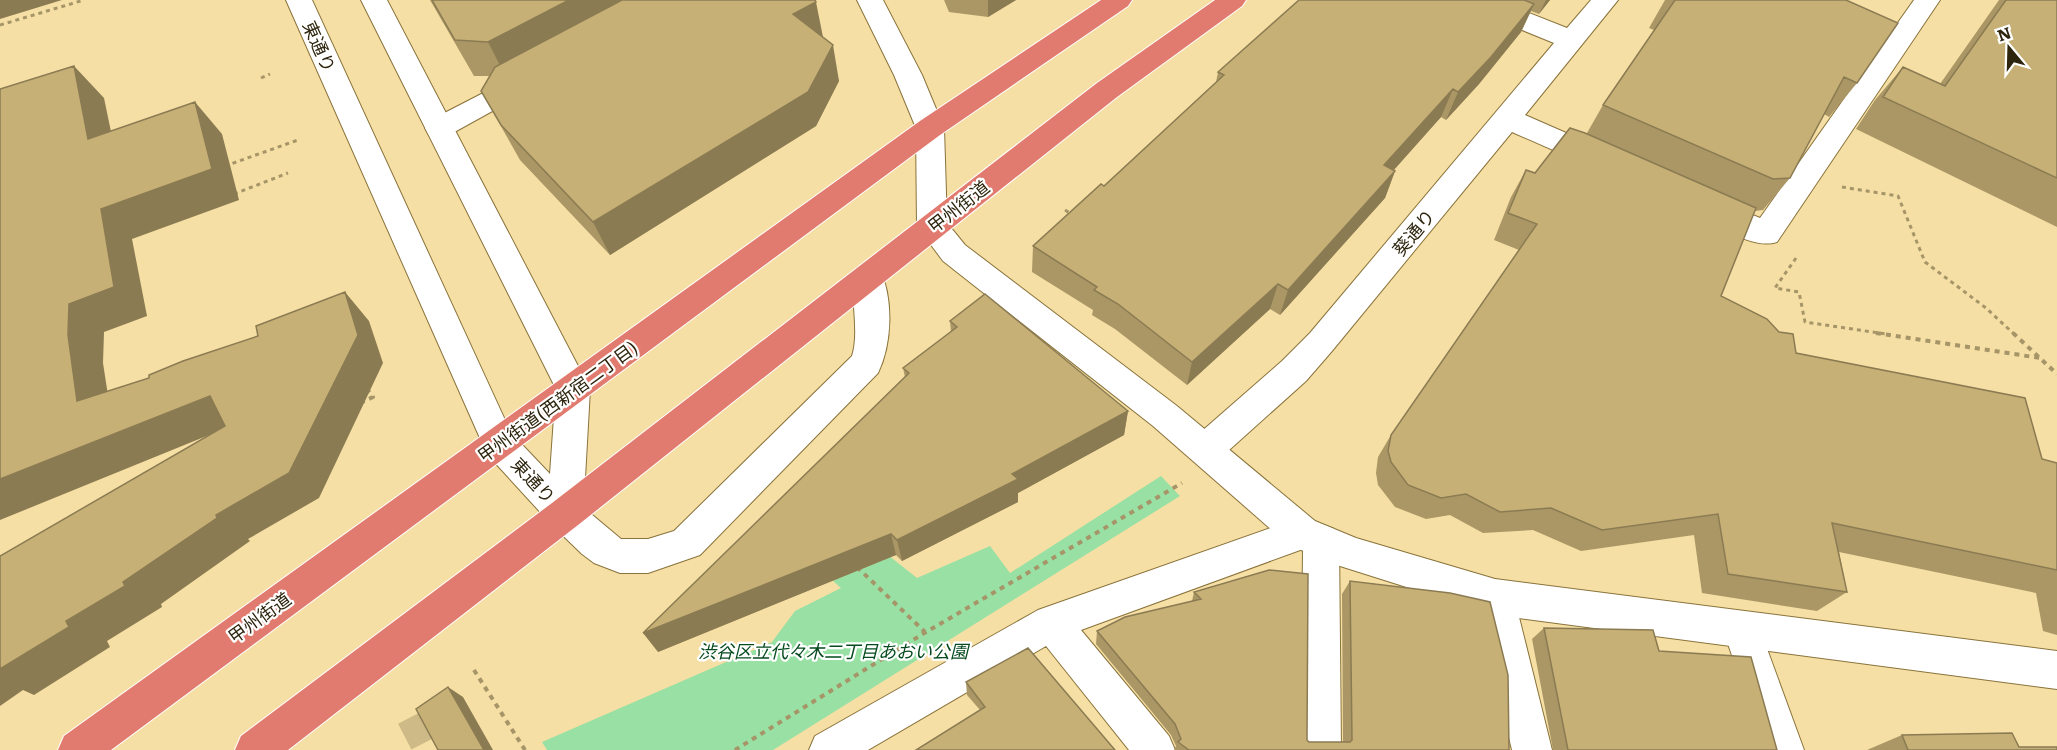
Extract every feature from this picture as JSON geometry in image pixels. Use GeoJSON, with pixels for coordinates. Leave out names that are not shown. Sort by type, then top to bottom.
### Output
{"type":"FeatureCollection","features":[{"type":"Feature","properties":{"kind":"highway"},"geometry":{"type":"LineString","coordinates":[[930,128],[1119,0]]}},
{"type":"Feature","properties":{"kind":"highway","name":"甲州街道"},"geometry":{"type":"LineString","coordinates":[[565,514],[1107,90],[1233,0]]}},
{"type":"Feature","properties":{"kind":"highway","name":"甲州街道(西新宿二丁目)"},"geometry":{"type":"LineString","coordinates":[[440,485],[930,128]]}},
{"type":"Feature","properties":{"kind":"highway","name":"甲州街道"},"geometry":{"type":"LineString","coordinates":[[78,750],[440,485]]}},
{"type":"Feature","properties":{"kind":"highway"},"geometry":{"type":"LineString","coordinates":[[255,750],[565,514]]}},
{"type":"Feature","properties":{"kind":"street","name":"東通り"},"geometry":{"type":"LineString","coordinates":[[299,0],[500,443],[565,514]]}},
{"type":"Feature","properties":{"kind":"street"},"geometry":{"type":"LineString","coordinates":[[374,0],[573,389]]}},
{"type":"Feature","properties":{"kind":"street"},"geometry":{"type":"LineString","coordinates":[[870,0],[908,75],[930,128],[932,226],[954,253],[1198,464],[1311,537],[1353,554],[1495,597],[2057,670]]}},
{"type":"Feature","properties":{"kind":"street"},"geometry":{"type":"LineString","coordinates":[[1472,0],[1571,40]]}},
{"type":"Feature","properties":{"kind":"street","name":"葵通り"},"geometry":{"type":"LineString","coordinates":[[1198,464],[1321,342],[1605,0]]}},
{"type":"Feature","properties":{"kind":"street"},"geometry":{"type":"LineString","coordinates":[[1680,195],[1766,234],[1927,0]]}},
{"type":"Feature","properties":{"kind":"street"},"geometry":{"type":"LineString","coordinates":[[439,128],[549,68]]}},
{"type":"Feature","properties":{"kind":"street"},"geometry":{"type":"LineString","coordinates":[[1507,118],[1626,171]]}},
{"type":"Feature","properties":{"kind":"street"},"geometry":{"type":"LineString","coordinates":[[565,514],[594,543],[609,552],[632,560],[658,555],[687,543],[866,363],[872,349],[874,330],[868,277]]}},
{"type":"Feature","properties":{"kind":"street","name":"東通り"},"geometry":{"type":"LineString","coordinates":[[565,514],[573,389]]}},
{"type":"Feature","properties":{"kind":"street"},"geometry":{"type":"LineString","coordinates":[[841,747],[1051,623],[1311,537]]}},
{"type":"Feature","properties":{"kind":"street"},"geometry":{"type":"LineString","coordinates":[[1311,537],[1321,750]]}},
{"type":"Feature","properties":{"kind":"street"},"geometry":{"type":"LineString","coordinates":[[1495,597],[1533,750]]}},
{"type":"Feature","properties":{"kind":"street"},"geometry":{"type":"LineString","coordinates":[[1051,623],[1155,750]]}},
{"type":"Feature","properties":{"kind":"street"},"geometry":{"type":"LineString","coordinates":[[1742,629],[1784,750]]}},
{"type":"Feature","properties":{"kind":"path"},"geometry":{"type":"LineString","coordinates":[[0,25],[84,0]]}},
{"type":"Feature","properties":{"kind":"path"},"geometry":{"type":"LineString","coordinates":[[261,78],[270,74]]}},
{"type":"Feature","properties":{"kind":"path"},"geometry":{"type":"LineString","coordinates":[[223,167],[298,140]]}},
{"type":"Feature","properties":{"kind":"path"},"geometry":{"type":"LineString","coordinates":[[1809,171],[1844,188],[1898,196],[1925,262],[1986,308],[2057,374]]}},
{"type":"Feature","properties":{"kind":"path"},"geometry":{"type":"LineString","coordinates":[[234,194],[288,173]]}},
{"type":"Feature","properties":{"kind":"path"},"geometry":{"type":"LineString","coordinates":[[1837,197],[1844,188]]}},
{"type":"Feature","properties":{"kind":"path"},"geometry":{"type":"LineString","coordinates":[[1065,210],[1079,218]]}},
{"type":"Feature","properties":{"kind":"path"},"geometry":{"type":"LineString","coordinates":[[1800,251],[1775,288],[1799,292],[1805,322],[2040,358]]}},
{"type":"Feature","properties":{"kind":"path"},"geometry":{"type":"LineString","coordinates":[[352,408],[373,397],[363,385]]}},
{"type":"Feature","properties":{"kind":"path"},"geometry":{"type":"LineString","coordinates":[[735,750],[1198,464]]}},
{"type":"Feature","properties":{"kind":"path"},"geometry":{"type":"LineString","coordinates":[[850,562],[926,632]]}},
{"type":"Feature","properties":{"kind":"path"},"geometry":{"type":"LineString","coordinates":[[474,670],[525,750]]}},
{"type":"Feature","properties":{"kind":"green space","name":"渋谷区立代々木二丁目あおい公園"},"geometry":{"type":"Polygon","coordinates":[[[1161,476],[1180,496],[773,750],[547,750],[542,742],[772,642],[795,611],[841,588],[779,533],[816,498],[917,578],[990,546],[1010,573],[1161,476]]]}},
{"type":"Feature","properties":{"kind":"building"},"geometry":{"type":"Polygon","coordinates":[[[432,0],[569,0],[488,42],[455,40],[432,0]]]}},
{"type":"Feature","properties":{"kind":"building"},"geometry":{"type":"Polygon","coordinates":[[[622,0],[815,0],[816,2],[793,14],[833,45],[808,92],[593,222],[501,125],[481,91],[495,67],[622,0]]]}},
{"type":"Feature","properties":{"kind":"building"},"geometry":{"type":"Polygon","coordinates":[[[1299,0],[1524,0],[1534,4],[1491,57],[1458,92],[1453,89],[1384,165],[1395,171],[1288,290],[1278,284],[1192,362],[1118,304],[1094,290],[1097,287],[1033,246],[1101,184],[1104,186],[1224,75],[1218,72],[1299,0]]]}},
{"type":"Feature","properties":{"kind":"building"},"geometry":{"type":"Polygon","coordinates":[[[1675,0],[1846,0],[1898,23],[1857,83],[1844,77],[1790,178],[1773,179],[1603,105],[1675,0]]]}},
{"type":"Feature","properties":{"kind":"building"},"geometry":{"type":"Polygon","coordinates":[[[2006,0],[2057,0],[2057,178],[1883,97],[1903,67],[1945,86],[2006,0]]]}},
{"type":"Feature","properties":{"kind":"building"},"geometry":{"type":"Polygon","coordinates":[[[74,66],[88,139],[195,102],[212,169],[101,209],[114,287],[69,304],[68,335],[77,401],[149,378],[149,375],[183,361],[258,336],[256,326],[345,292],[358,335],[289,473],[216,515],[217,518],[123,582],[125,586],[66,621],[69,627],[0,669],[0,556],[225,426],[210,396],[0,479],[0,89],[74,66]]]}},
{"type":"Feature","properties":{"kind":"building"},"geometry":{"type":"Polygon","coordinates":[[[1570,128],[1756,208],[1721,296],[1767,319],[1779,332],[1793,334],[1796,353],[2025,398],[2042,459],[2057,463],[2057,570],[1832,523],[1847,592],[1728,574],[1718,514],[1602,530],[1551,508],[1500,512],[1466,494],[1441,498],[1408,485],[1391,462],[1388,451],[1391,435],[1537,224],[1508,213],[1526,170],[1535,173],[1570,128]]]}},
{"type":"Feature","properties":{"kind":"building"},"geometry":{"type":"Polygon","coordinates":[[[985,294],[1128,411],[1012,474],[1018,479],[897,540],[891,534],[643,633],[909,373],[903,368],[957,327],[950,321],[985,294]]]}},
{"type":"Feature","properties":{"kind":"building"},"geometry":{"type":"Polygon","coordinates":[[[1269,570],[1308,574],[1307,740],[1309,742],[1350,742],[1352,740],[1350,581],[1450,593],[1490,602],[1508,675],[1509,750],[1189,750],[1178,742],[1181,739],[1175,724],[1097,631],[1125,617],[1201,599],[1194,592],[1269,570]]]}},
{"type":"Feature","properties":{"kind":"building"},"geometry":{"type":"Polygon","coordinates":[[[1544,628],[1653,630],[1659,651],[1751,657],[1777,750],[1568,750],[1544,628]]]}},
{"type":"Feature","properties":{"kind":"building"},"geometry":{"type":"Polygon","coordinates":[[[1028,648],[1115,750],[916,750],[985,707],[966,682],[1028,648]]]}},
{"type":"Feature","properties":{"kind":"building"},"geometry":{"type":"Polygon","coordinates":[[[448,687],[484,750],[438,750],[416,709],[448,687]]]}},
{"type":"Feature","properties":{"kind":"building"},"geometry":{"type":"Polygon","coordinates":[[[2012,733],[2019,747],[2057,747],[2057,750],[1908,750],[1902,735],[2012,733]]]}},
{"type":"Feature","properties":{"kind":"tunnel"},"geometry":{"type":"LineString","coordinates":[[411,717],[428,750]]}}]}
